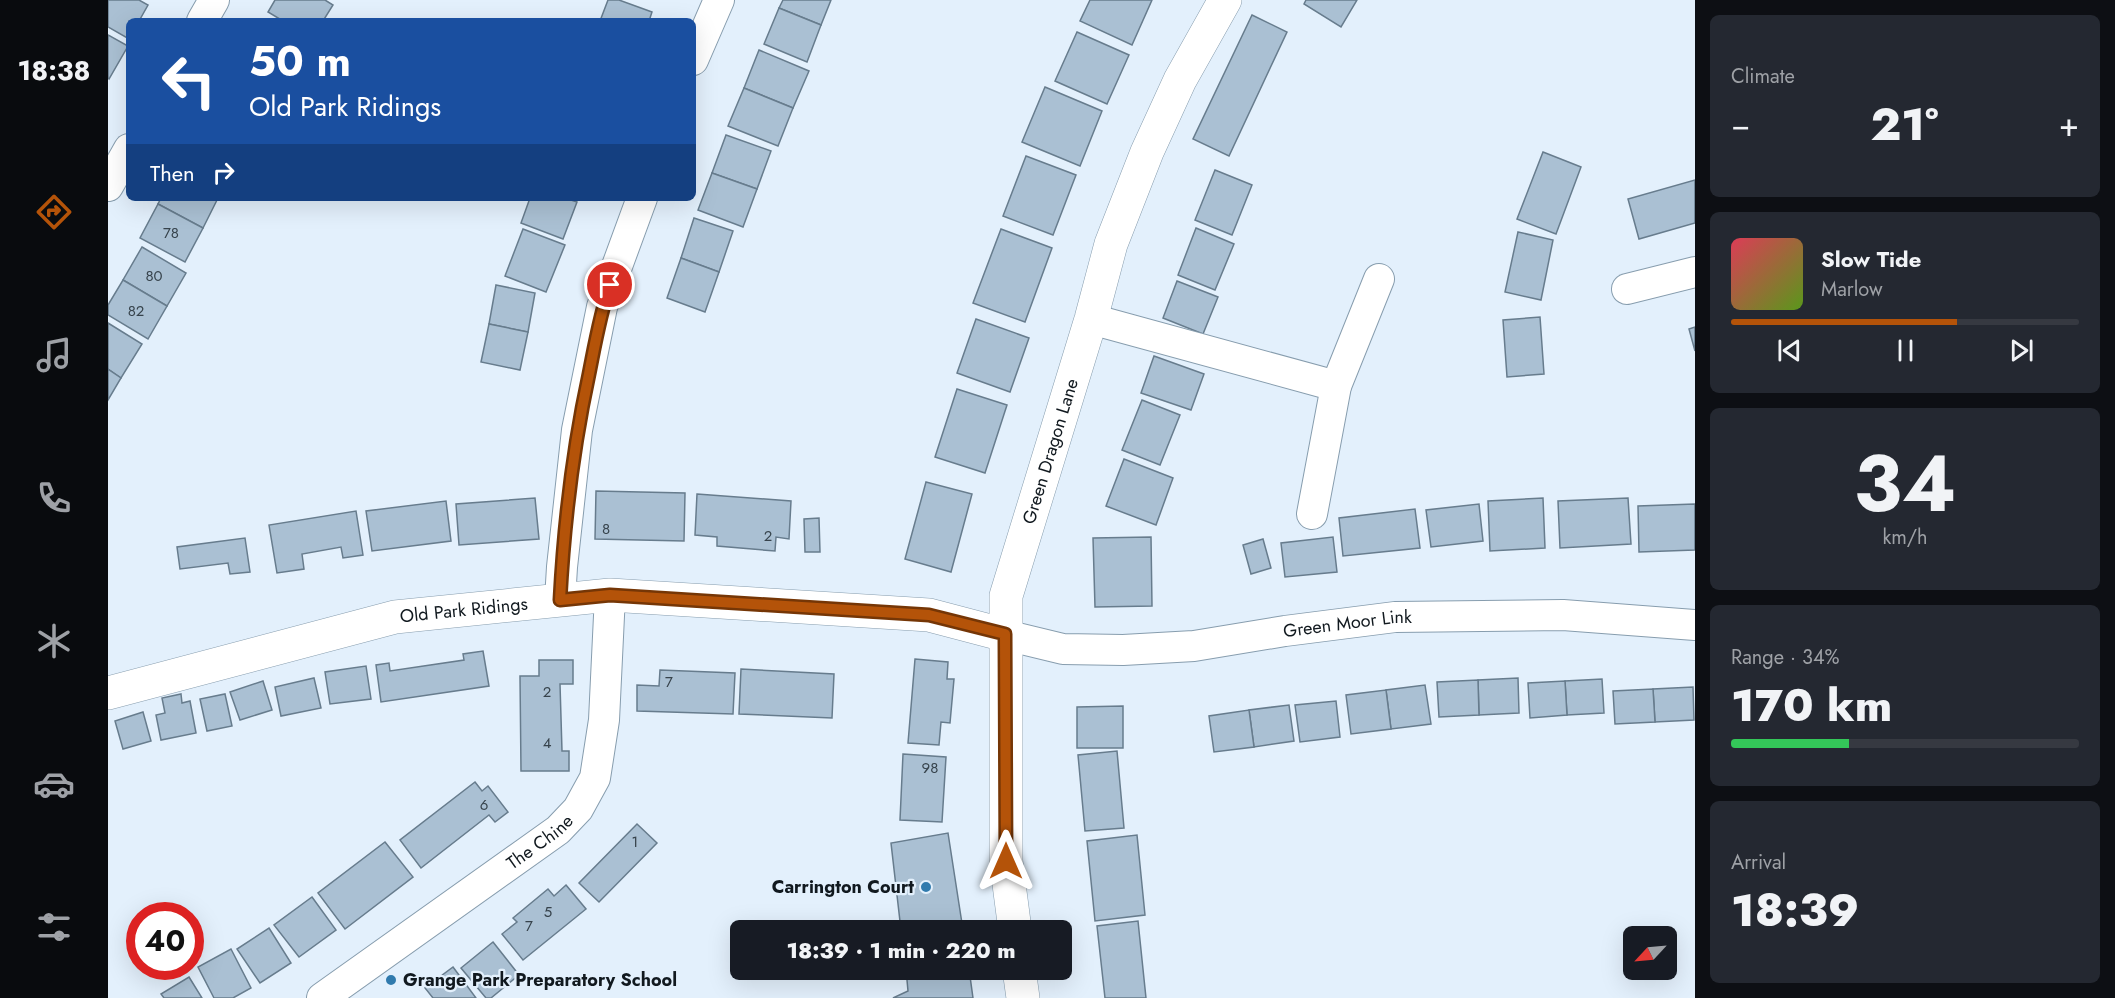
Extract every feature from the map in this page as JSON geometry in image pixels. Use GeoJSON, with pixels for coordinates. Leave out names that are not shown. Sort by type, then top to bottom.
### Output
{"type":"FeatureCollection","features":[{"type":"Feature","properties":{"kind":"street"},"geometry":{"type":"LineString","coordinates":[[204,18],[214,0]]}},
{"type":"Feature","properties":{"kind":"street"},"geometry":{"type":"LineString","coordinates":[[696,53],[719,0]]}},
{"type":"Feature","properties":{"kind":"street","name":"Green Dragon Lane"},"geometry":{"type":"LineString","coordinates":[[1014,920],[1006,861],[1006,596],[1091,319],[1111,244],[1147,152],[1180,80],[1225,0]]}},
{"type":"Feature","properties":{"kind":"street"},"geometry":{"type":"LineString","coordinates":[[108,186],[126,154]]}},
{"type":"Feature","properties":{"kind":"street"},"geometry":{"type":"LineString","coordinates":[[560,600],[579,419],[602,307],[641,201]]}},
{"type":"Feature","properties":{"kind":"street"},"geometry":{"type":"LineString","coordinates":[[1627,289],[1695,272]]}},
{"type":"Feature","properties":{"kind":"street"},"geometry":{"type":"LineString","coordinates":[[1312,514],[1336,386],[1379,279]]}},
{"type":"Feature","properties":{"kind":"street"},"geometry":{"type":"LineString","coordinates":[[1091,319],[1336,386]]}},
{"type":"Feature","properties":{"kind":"street","name":"Old Park Ridings"},"geometry":{"type":"LineString","coordinates":[[108,693],[395,617],[610,595],[929,615],[1005,634]]}},
{"type":"Feature","properties":{"kind":"street","name":"The Chine"},"geometry":{"type":"LineString","coordinates":[[322,998],[558,830],[578,809],[595,778],[604,720],[610,595]]}},
{"type":"Feature","properties":{"kind":"street","name":"Green Moor Link"},"geometry":{"type":"LineString","coordinates":[[1005,634],[1063,649],[1123,650],[1194,646],[1395,617],[1563,615],[1695,625]]}},
{"type":"Feature","properties":{"kind":"street"},"geometry":{"type":"LineString","coordinates":[[1021,980],[1023,998]]}},
{"type":"Feature","properties":{"kind":"building"},"geometry":{"type":"Polygon","coordinates":[[[108,0],[139,0],[148,5],[141,18],[126,18],[126,37],[108,27],[108,0]]]}},
{"type":"Feature","properties":{"kind":"building"},"geometry":{"type":"Polygon","coordinates":[[[275,0],[325,0],[333,5],[325,18],[278,18],[268,12],[275,0]]]}},
{"type":"Feature","properties":{"kind":"building"},"geometry":{"type":"Polygon","coordinates":[[[608,0],[619,0],[652,12],[650,18],[601,18],[608,0]]]}},
{"type":"Feature","properties":{"kind":"building"},"geometry":{"type":"Polygon","coordinates":[[[783,0],[831,0],[821,25],[779,8],[783,0]]]}},
{"type":"Feature","properties":{"kind":"building"},"geometry":{"type":"Polygon","coordinates":[[[1090,0],[1152,0],[1132,45],[1080,21],[1090,0]]]}},
{"type":"Feature","properties":{"kind":"building"},"geometry":{"type":"Polygon","coordinates":[[[1306,0],[1357,0],[1341,27],[1304,4],[1306,0]]]}},
{"type":"Feature","properties":{"kind":"building"},"geometry":{"type":"Polygon","coordinates":[[[779,8],[821,25],[807,62],[764,44],[779,8]]]}},
{"type":"Feature","properties":{"kind":"building"},"geometry":{"type":"Polygon","coordinates":[[[1252,15],[1287,32],[1229,156],[1193,139],[1252,15]]]}},
{"type":"Feature","properties":{"kind":"building"},"geometry":{"type":"Polygon","coordinates":[[[1077,32],[1129,55],[1107,104],[1055,81],[1077,32]]]}},
{"type":"Feature","properties":{"kind":"building"},"geometry":{"type":"Polygon","coordinates":[[[108,35],[126,45],[126,49],[108,78],[108,35]]]}},
{"type":"Feature","properties":{"kind":"building"},"geometry":{"type":"Polygon","coordinates":[[[759,50],[809,71],[793,108],[744,88],[759,50]]]}},
{"type":"Feature","properties":{"kind":"building"},"geometry":{"type":"Polygon","coordinates":[[[1045,87],[1102,111],[1080,166],[1022,142],[1045,87]]]}},
{"type":"Feature","properties":{"kind":"building"},"geometry":{"type":"Polygon","coordinates":[[[744,88],[793,108],[778,146],[728,126],[744,88]]]}},
{"type":"Feature","properties":{"kind":"building"},"geometry":{"type":"Polygon","coordinates":[[[726,135],[771,151],[757,189],[712,173],[726,135]]]}},
{"type":"Feature","properties":{"kind":"building"},"geometry":{"type":"Polygon","coordinates":[[[1543,152],[1581,167],[1556,234],[1517,219],[1543,152]]]}},
{"type":"Feature","properties":{"kind":"building"},"geometry":{"type":"Polygon","coordinates":[[[1026,156],[1076,175],[1053,235],[1003,216],[1026,156]]]}},
{"type":"Feature","properties":{"kind":"building"},"geometry":{"type":"Polygon","coordinates":[[[1215,170],[1252,185],[1232,235],[1195,220],[1215,170]]]}},
{"type":"Feature","properties":{"kind":"building"},"geometry":{"type":"Polygon","coordinates":[[[712,173],[757,189],[743,227],[698,210],[712,173]]]}},
{"type":"Feature","properties":{"kind":"building"},"geometry":{"type":"Polygon","coordinates":[[[1695,180],[1695,223],[1639,239],[1628,199],[1695,180]]]}},
{"type":"Feature","properties":{"kind":"building"},"geometry":{"type":"Polygon","coordinates":[[[160,201],[216,201],[203,228],[158,204],[160,201]]]}},
{"type":"Feature","properties":{"kind":"building"},"geometry":{"type":"Polygon","coordinates":[[[529,201],[577,202],[563,239],[521,223],[529,201]]]}},
{"type":"Feature","properties":{"kind":"building"},"geometry":{"type":"Polygon","coordinates":[[[158,204],[203,228],[185,262],[140,238],[158,204]]]}},
{"type":"Feature","properties":{"kind":"building"},"geometry":{"type":"Polygon","coordinates":[[[694,218],[733,231],[719,272],[681,258],[694,218]]]}},
{"type":"Feature","properties":{"kind":"building"},"geometry":{"type":"Polygon","coordinates":[[[1196,228],[1234,244],[1215,290],[1178,275],[1196,228]]]}},
{"type":"Feature","properties":{"kind":"building"},"geometry":{"type":"Polygon","coordinates":[[[523,229],[565,245],[546,292],[505,276],[523,229]]]}},
{"type":"Feature","properties":{"kind":"building"},"geometry":{"type":"Polygon","coordinates":[[[1001,229],[1052,248],[1025,322],[973,303],[1001,229]]]}},
{"type":"Feature","properties":{"kind":"building"},"geometry":{"type":"Polygon","coordinates":[[[1518,232],[1553,240],[1541,300],[1505,292],[1518,232]]]}},
{"type":"Feature","properties":{"kind":"building"},"geometry":{"type":"Polygon","coordinates":[[[142,247],[186,273],[167,306],[123,280],[142,247]]]}},
{"type":"Feature","properties":{"kind":"building"},"geometry":{"type":"Polygon","coordinates":[[[681,258],[719,272],[705,312],[667,298],[681,258]]]}},
{"type":"Feature","properties":{"kind":"building"},"geometry":{"type":"Polygon","coordinates":[[[123,280],[167,306],[148,339],[108,315],[108,305],[123,280]]]}},
{"type":"Feature","properties":{"kind":"building"},"geometry":{"type":"Polygon","coordinates":[[[1177,281],[1218,297],[1203,334],[1163,318],[1177,281]]]}},
{"type":"Feature","properties":{"kind":"building"},"geometry":{"type":"Polygon","coordinates":[[[496,285],[535,293],[528,332],[489,324],[496,285]]]}},
{"type":"Feature","properties":{"kind":"building"},"geometry":{"type":"Polygon","coordinates":[[[1540,317],[1544,374],[1507,377],[1503,320],[1540,317]]]}},
{"type":"Feature","properties":{"kind":"building"},"geometry":{"type":"Polygon","coordinates":[[[976,319],[1029,338],[1010,392],[957,373],[976,319]]]}},
{"type":"Feature","properties":{"kind":"building"},"geometry":{"type":"Polygon","coordinates":[[[108,323],[142,344],[121,378],[108,369],[108,323]]]}},
{"type":"Feature","properties":{"kind":"building"},"geometry":{"type":"Polygon","coordinates":[[[489,324],[528,332],[520,370],[481,362],[489,324]]]}},
{"type":"Feature","properties":{"kind":"building"},"geometry":{"type":"Polygon","coordinates":[[[1695,327],[1695,351],[1689,329],[1695,327]]]}},
{"type":"Feature","properties":{"kind":"building"},"geometry":{"type":"Polygon","coordinates":[[[1154,356],[1204,374],[1191,410],[1141,393],[1154,356]]]}},
{"type":"Feature","properties":{"kind":"building"},"geometry":{"type":"Polygon","coordinates":[[[108,369],[121,378],[108,400],[108,369]]]}},
{"type":"Feature","properties":{"kind":"building"},"geometry":{"type":"Polygon","coordinates":[[[957,389],[1007,405],[985,473],[935,457],[957,389]]]}},
{"type":"Feature","properties":{"kind":"building"},"geometry":{"type":"Polygon","coordinates":[[[1142,400],[1180,415],[1160,465],[1122,450],[1142,400]]]}},
{"type":"Feature","properties":{"kind":"building"},"geometry":{"type":"Polygon","coordinates":[[[1124,459],[1173,478],[1156,525],[1106,506],[1124,459]]]}},
{"type":"Feature","properties":{"kind":"building"},"geometry":{"type":"Polygon","coordinates":[[[926,482],[972,494],[951,572],[905,559],[926,482]]]}},
{"type":"Feature","properties":{"kind":"building"},"geometry":{"type":"Polygon","coordinates":[[[596,491],[685,493],[684,541],[595,539],[596,491]]]}},
{"type":"Feature","properties":{"kind":"building"},"geometry":{"type":"Polygon","coordinates":[[[697,494],[791,501],[789,539],[776,537],[775,551],[717,546],[717,537],[695,535],[697,494]]]}},
{"type":"Feature","properties":{"kind":"building"},"geometry":{"type":"Polygon","coordinates":[[[535,498],[539,539],[459,545],[456,504],[535,498]]]}},
{"type":"Feature","properties":{"kind":"building"},"geometry":{"type":"Polygon","coordinates":[[[1543,498],[1545,548],[1490,551],[1488,501],[1543,498]]]}},
{"type":"Feature","properties":{"kind":"building"},"geometry":{"type":"Polygon","coordinates":[[[1628,498],[1631,544],[1560,548],[1558,501],[1628,498]]]}},
{"type":"Feature","properties":{"kind":"building"},"geometry":{"type":"Polygon","coordinates":[[[446,501],[451,541],[372,551],[366,511],[446,501]]]}},
{"type":"Feature","properties":{"kind":"building"},"geometry":{"type":"Polygon","coordinates":[[[1479,504],[1483,541],[1431,547],[1426,510],[1479,504]]]}},
{"type":"Feature","properties":{"kind":"building"},"geometry":{"type":"Polygon","coordinates":[[[1695,504],[1695,550],[1639,552],[1638,506],[1695,504]]]}},
{"type":"Feature","properties":{"kind":"building"},"geometry":{"type":"Polygon","coordinates":[[[1415,509],[1420,548],[1343,556],[1339,518],[1415,509]]]}},
{"type":"Feature","properties":{"kind":"building"},"geometry":{"type":"Polygon","coordinates":[[[356,511],[363,555],[343,558],[341,547],[302,554],[304,569],[277,573],[269,525],[356,511]]]}},
{"type":"Feature","properties":{"kind":"building"},"geometry":{"type":"Polygon","coordinates":[[[819,518],[820,552],[805,552],[804,519],[819,518]]]}},
{"type":"Feature","properties":{"kind":"building"},"geometry":{"type":"Polygon","coordinates":[[[1151,537],[1152,606],[1095,607],[1093,538],[1151,537]]]}},
{"type":"Feature","properties":{"kind":"building"},"geometry":{"type":"Polygon","coordinates":[[[1333,537],[1337,572],[1285,577],[1281,543],[1333,537]]]}},
{"type":"Feature","properties":{"kind":"building"},"geometry":{"type":"Polygon","coordinates":[[[245,538],[250,572],[230,574],[228,563],[180,569],[177,547],[245,538]]]}},
{"type":"Feature","properties":{"kind":"building"},"geometry":{"type":"Polygon","coordinates":[[[1263,539],[1271,568],[1251,574],[1243,545],[1263,539]]]}},
{"type":"Feature","properties":{"kind":"building"},"geometry":{"type":"Polygon","coordinates":[[[483,651],[489,686],[381,702],[376,665],[389,663],[390,671],[464,660],[463,654],[483,651]]]}},
{"type":"Feature","properties":{"kind":"building"},"geometry":{"type":"Polygon","coordinates":[[[915,659],[948,662],[947,679],[954,679],[950,723],[941,722],[939,745],[908,743],[915,659]]]}},
{"type":"Feature","properties":{"kind":"building"},"geometry":{"type":"Polygon","coordinates":[[[539,660],[573,660],[573,684],[560,684],[562,751],[569,751],[569,771],[521,771],[520,676],[539,676],[539,660]]]}},
{"type":"Feature","properties":{"kind":"building"},"geometry":{"type":"Polygon","coordinates":[[[366,666],[371,699],[330,704],[325,672],[366,666]]]}},
{"type":"Feature","properties":{"kind":"building"},"geometry":{"type":"Polygon","coordinates":[[[741,669],[834,674],[832,718],[739,714],[741,669]]]}},
{"type":"Feature","properties":{"kind":"building"},"geometry":{"type":"Polygon","coordinates":[[[660,670],[735,673],[733,714],[637,711],[637,685],[659,686],[660,670]]]}},
{"type":"Feature","properties":{"kind":"building"},"geometry":{"type":"Polygon","coordinates":[[[314,678],[321,708],[281,716],[275,687],[314,678]]]}},
{"type":"Feature","properties":{"kind":"building"},"geometry":{"type":"Polygon","coordinates":[[[1518,678],[1519,713],[1479,715],[1478,680],[1518,678]]]}},
{"type":"Feature","properties":{"kind":"building"},"geometry":{"type":"Polygon","coordinates":[[[1602,679],[1604,713],[1567,715],[1565,681],[1602,679]]]}},
{"type":"Feature","properties":{"kind":"building"},"geometry":{"type":"Polygon","coordinates":[[[1478,680],[1479,715],[1439,717],[1437,682],[1478,680]]]}},
{"type":"Feature","properties":{"kind":"building"},"geometry":{"type":"Polygon","coordinates":[[[263,681],[272,710],[240,720],[230,692],[263,681]]]}},
{"type":"Feature","properties":{"kind":"building"},"geometry":{"type":"Polygon","coordinates":[[[1565,681],[1567,715],[1530,718],[1528,683],[1565,681]]]}},
{"type":"Feature","properties":{"kind":"building"},"geometry":{"type":"Polygon","coordinates":[[[1425,685],[1431,724],[1391,729],[1386,690],[1425,685]]]}},
{"type":"Feature","properties":{"kind":"building"},"geometry":{"type":"Polygon","coordinates":[[[1693,687],[1694,720],[1655,722],[1653,689],[1693,687]]]}},
{"type":"Feature","properties":{"kind":"building"},"geometry":{"type":"Polygon","coordinates":[[[1653,689],[1655,722],[1615,724],[1613,691],[1653,689]]]}},
{"type":"Feature","properties":{"kind":"building"},"geometry":{"type":"Polygon","coordinates":[[[1386,690],[1391,729],[1351,734],[1346,695],[1386,690]]]}},
{"type":"Feature","properties":{"kind":"building"},"geometry":{"type":"Polygon","coordinates":[[[181,694],[182,703],[190,701],[196,733],[161,740],[156,715],[165,713],[162,698],[181,694]]]}},
{"type":"Feature","properties":{"kind":"building"},"geometry":{"type":"Polygon","coordinates":[[[225,694],[232,726],[207,731],[200,699],[225,694]]]}},
{"type":"Feature","properties":{"kind":"building"},"geometry":{"type":"Polygon","coordinates":[[[1336,701],[1340,737],[1300,742],[1295,705],[1336,701]]]}},
{"type":"Feature","properties":{"kind":"building"},"geometry":{"type":"Polygon","coordinates":[[[1289,705],[1294,741],[1254,747],[1249,710],[1289,705]]]}},
{"type":"Feature","properties":{"kind":"building"},"geometry":{"type":"Polygon","coordinates":[[[1123,706],[1123,748],[1077,748],[1077,707],[1123,706]]]}},
{"type":"Feature","properties":{"kind":"building"},"geometry":{"type":"Polygon","coordinates":[[[1249,710],[1254,747],[1214,752],[1209,716],[1249,710]]]}},
{"type":"Feature","properties":{"kind":"building"},"geometry":{"type":"Polygon","coordinates":[[[143,712],[151,741],[123,749],[115,721],[143,712]]]}},
{"type":"Feature","properties":{"kind":"building"},"geometry":{"type":"Polygon","coordinates":[[[1117,751],[1124,828],[1085,831],[1078,755],[1117,751]]]}},
{"type":"Feature","properties":{"kind":"building"},"geometry":{"type":"Polygon","coordinates":[[[903,754],[946,757],[942,822],[900,820],[903,754]]]}},
{"type":"Feature","properties":{"kind":"building"},"geometry":{"type":"Polygon","coordinates":[[[475,782],[482,791],[488,786],[508,812],[495,822],[489,815],[421,868],[400,840],[475,782]]]}},
{"type":"Feature","properties":{"kind":"building"},"geometry":{"type":"Polygon","coordinates":[[[637,824],[657,843],[599,902],[579,883],[637,824]]]}},
{"type":"Feature","properties":{"kind":"building","name":"Carrington Court"},"geometry":{"type":"Polygon","coordinates":[[[948,833],[961,920],[900,920],[891,843],[948,833]]]}},
{"type":"Feature","properties":{"kind":"building"},"geometry":{"type":"Polygon","coordinates":[[[1137,835],[1145,915],[1095,921],[1087,841],[1137,835]]]}},
{"type":"Feature","properties":{"kind":"building"},"geometry":{"type":"Polygon","coordinates":[[[385,842],[413,877],[345,929],[318,893],[385,842]]]}},
{"type":"Feature","properties":{"kind":"building"},"geometry":{"type":"Polygon","coordinates":[[[566,885],[586,909],[523,960],[502,934],[517,922],[513,918],[548,889],[554,896],[566,885]]]}},
{"type":"Feature","properties":{"kind":"building"},"geometry":{"type":"Polygon","coordinates":[[[312,897],[336,930],[299,957],[274,925],[312,897]]]}},
{"type":"Feature","properties":{"kind":"building"},"geometry":{"type":"Polygon","coordinates":[[[1138,921],[1146,998],[1105,998],[1097,926],[1138,921]]]}},
{"type":"Feature","properties":{"kind":"building"},"geometry":{"type":"Polygon","coordinates":[[[269,928],[291,963],[260,983],[237,949],[269,928]]]}},
{"type":"Feature","properties":{"kind":"building"},"geometry":{"type":"Polygon","coordinates":[[[493,942],[519,975],[491,998],[486,998],[461,968],[493,942]]]}},
{"type":"Feature","properties":{"kind":"building"},"geometry":{"type":"Polygon","coordinates":[[[231,949],[251,988],[233,998],[214,998],[204,979],[204,964],[231,949]]]}},
{"type":"Feature","properties":{"kind":"building"},"geometry":{"type":"Polygon","coordinates":[[[453,967],[476,998],[433,998],[425,988],[453,967]]]}},
{"type":"Feature","properties":{"kind":"building"},"geometry":{"type":"Polygon","coordinates":[[[184,980],[191,980],[202,998],[164,998],[161,994],[184,980]]]}},
{"type":"Feature","properties":{"kind":"building"},"geometry":{"type":"Polygon","coordinates":[[[907,980],[971,980],[973,998],[893,998],[908,991],[907,980]]]}},
{"type":"Feature","properties":{"kind":"place","name":"Carrington Court"},"geometry":{"type":"Point","coordinates":[926,887]}},
{"type":"Feature","properties":{"kind":"place","name":"Grange Park Preparatory School"},"geometry":{"type":"Point","coordinates":[391,980]}},
{"type":"Feature","properties":{"kind":"route"},"geometry":{"type":"LineString","coordinates":[[610,285],[602,307],[577,430],[560,600],[610,595],[929,615],[1005,634],[1006,861]]}}]}
